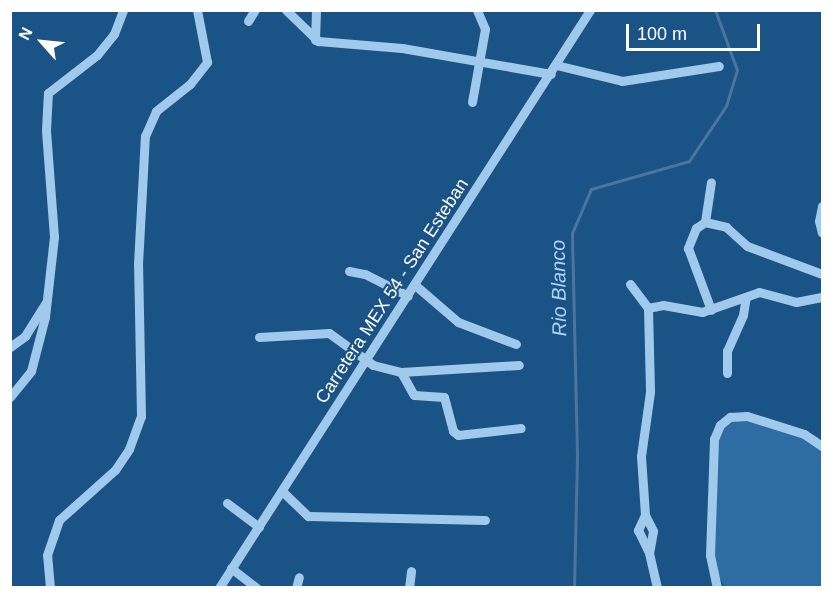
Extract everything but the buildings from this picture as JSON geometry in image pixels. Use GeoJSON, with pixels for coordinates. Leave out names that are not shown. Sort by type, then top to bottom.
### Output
{"type":"FeatureCollection","features":[{"type":"Feature","properties":{"kind":"street"},"geometry":{"type":"LineString","coordinates":[[10,397],[31,371],[47,302],[54,237],[46,130],[48,93],[97,56],[114,34],[123,10]]}},
{"type":"Feature","properties":{"kind":"street"},"geometry":{"type":"LineString","coordinates":[[50,588],[47,555],[59,520],[115,470],[129,449],[141,416],[139,243],[145,136],[156,111],[190,84],[207,62],[197,10]]}},
{"type":"Feature","properties":{"kind":"street"},"geometry":{"type":"LineString","coordinates":[[248,21],[255,10]]}},
{"type":"Feature","properties":{"kind":"street"},"geometry":{"type":"LineString","coordinates":[[286,10],[315,40],[402,48],[616,81],[688,73],[719,66]]}},
{"type":"Feature","properties":{"kind":"street"},"geometry":{"type":"LineString","coordinates":[[315,40],[316,10]]}},
{"type":"Feature","properties":{"kind":"street"},"geometry":{"type":"LineString","coordinates":[[472,102],[482,61],[484,29],[477,10]]}},
{"type":"Feature","properties":{"kind":"street","name":"Carretera MEX 54 - San Esteban"},"geometry":{"type":"LineString","coordinates":[[219,588],[283,492],[590,10]]}},
{"type":"Feature","properties":{"kind":"street"},"geometry":{"type":"LineString","coordinates":[[688,61],[688,73]]}},
{"type":"Feature","properties":{"kind":"street"},"geometry":{"type":"LineString","coordinates":[[705,222],[711,182]]}},
{"type":"Feature","properties":{"kind":"street"},"geometry":{"type":"LineString","coordinates":[[822,206],[819,221],[822,233]]}},
{"type":"Feature","properties":{"kind":"street"},"geometry":{"type":"LineString","coordinates":[[711,310],[688,248],[696,228],[705,222],[726,227],[744,245],[822,274]]}},
{"type":"Feature","properties":{"kind":"street"},"geometry":{"type":"LineString","coordinates":[[349,272],[365,274],[408,296]]}},
{"type":"Feature","properties":{"kind":"street"},"geometry":{"type":"LineString","coordinates":[[630,284],[648,308],[651,387],[641,456],[645,515],[653,531],[649,553]]}},
{"type":"Feature","properties":{"kind":"street"},"geometry":{"type":"LineString","coordinates":[[415,285],[459,322],[516,344]]}},
{"type":"Feature","properties":{"kind":"street"},"geometry":{"type":"LineString","coordinates":[[648,308],[663,305],[691,312],[711,310],[759,292],[796,302],[822,297]]}},
{"type":"Feature","properties":{"kind":"street"},"geometry":{"type":"LineString","coordinates":[[727,374],[727,351],[743,315],[746,297]]}},
{"type":"Feature","properties":{"kind":"street"},"geometry":{"type":"LineString","coordinates":[[10,347],[25,336],[47,302]]}},
{"type":"Feature","properties":{"kind":"street"},"geometry":{"type":"LineString","coordinates":[[259,337],[328,333],[378,367],[401,372],[519,365]]}},
{"type":"Feature","properties":{"kind":"street"},"geometry":{"type":"LineString","coordinates":[[401,372],[414,396],[444,397],[458,435],[521,428]]}},
{"type":"Feature","properties":{"kind":"street"},"geometry":{"type":"LineString","coordinates":[[717,588],[710,555],[714,439],[720,425],[730,417],[747,416],[804,434],[822,446]]}},
{"type":"Feature","properties":{"kind":"street"},"geometry":{"type":"LineString","coordinates":[[283,492],[308,516],[485,520]]}},
{"type":"Feature","properties":{"kind":"street"},"geometry":{"type":"LineString","coordinates":[[227,503],[259,527]]}},
{"type":"Feature","properties":{"kind":"street"},"geometry":{"type":"LineString","coordinates":[[645,515],[639,532],[649,553],[657,588]]}},
{"type":"Feature","properties":{"kind":"street"},"geometry":{"type":"LineString","coordinates":[[231,568],[257,588]]}},
{"type":"Feature","properties":{"kind":"street"},"geometry":{"type":"LineString","coordinates":[[409,588],[411,571]]}},
{"type":"Feature","properties":{"kind":"street"},"geometry":{"type":"LineString","coordinates":[[296,588],[299,577]]}},
{"type":"Feature","properties":{"kind":"shaded area"},"geometry":{"type":"Polygon","coordinates":[[[744,414],[818,437],[822,443],[822,587],[725,587],[714,568],[718,433],[744,414]]]}},
{"type":"Feature","properties":{"kind":"waterway","name":"Rio Blanco"},"geometry":{"type":"LineString","coordinates":[[574,588],[577,455],[572,233],[591,189],[689,161],[726,106],[737,70],[715,10]]}}]}
